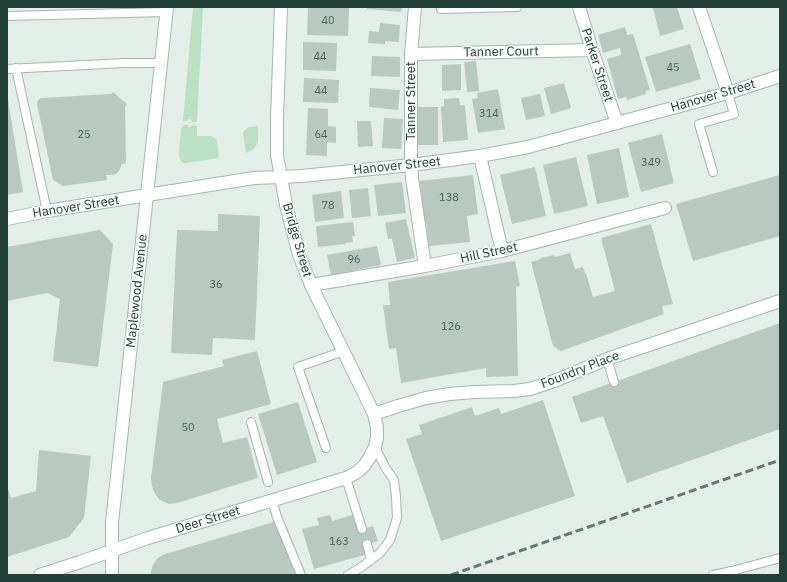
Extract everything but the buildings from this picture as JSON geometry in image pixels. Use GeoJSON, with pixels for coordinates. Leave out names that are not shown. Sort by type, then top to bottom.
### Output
{"type":"FeatureCollection","features":[{"type":"Feature","properties":{"kind":"street","name":"Bridge Street"},"geometry":{"type":"LineString","coordinates":[[281,7],[276,118],[277,154],[280,177],[299,255],[311,285],[374,414],[377,427],[377,438],[372,452]]}},
{"type":"Feature","properties":{"kind":"street","name":"Tanner Street"},"geometry":{"type":"LineString","coordinates":[[415,7],[410,54],[411,165],[425,266]]}},
{"type":"Feature","properties":{"kind":"street","name":"Parker Street"},"geometry":{"type":"LineString","coordinates":[[579,7],[617,123]]}},
{"type":"Feature","properties":{"kind":"street"},"geometry":{"type":"LineString","coordinates":[[699,7],[728,93]]}},
{"type":"Feature","properties":{"kind":"street","name":"Maplewood Avenue"},"geometry":{"type":"LineString","coordinates":[[112,575],[112,523],[167,10]]}},
{"type":"Feature","properties":{"kind":"street","name":"Tanner Court"},"geometry":{"type":"LineString","coordinates":[[410,54],[592,50]]}},
{"type":"Feature","properties":{"kind":"street","name":"Hanover Street"},"geometry":{"type":"LineString","coordinates":[[7,219],[254,178],[302,176],[411,165],[480,156],[528,147],[728,93],[780,76]]}},
{"type":"Feature","properties":{"kind":"street"},"geometry":{"type":"LineString","coordinates":[[480,156],[502,251]]}},
{"type":"Feature","properties":{"kind":"street","name":"Hill Street"},"geometry":{"type":"LineString","coordinates":[[311,285],[425,266],[502,251],[665,208]]}},
{"type":"Feature","properties":{"kind":"street","name":"Foundry Place"},"geometry":{"type":"LineString","coordinates":[[374,414],[426,398],[450,394],[530,389],[557,380],[607,359],[780,301]]}},
{"type":"Feature","properties":{"kind":"street","name":"Deer Street"},"geometry":{"type":"LineString","coordinates":[[40,575],[148,538],[346,478],[356,473],[364,466],[372,452]]}},
{"type":"Feature","properties":{"kind":"lane"},"geometry":{"type":"LineString","coordinates":[[441,9],[517,7]]}},
{"type":"Feature","properties":{"kind":"lane"},"geometry":{"type":"LineString","coordinates":[[7,16],[167,10]]}},
{"type":"Feature","properties":{"kind":"lane"},"geometry":{"type":"LineString","coordinates":[[7,69],[125,63],[161,63]]}},
{"type":"Feature","properties":{"kind":"lane"},"geometry":{"type":"LineString","coordinates":[[16,68],[47,212]]}},
{"type":"Feature","properties":{"kind":"lane"},"geometry":{"type":"LineString","coordinates":[[712,172],[699,124],[734,114],[728,93]]}},
{"type":"Feature","properties":{"kind":"lane"},"geometry":{"type":"LineString","coordinates":[[326,448],[298,367],[344,351]]}},
{"type":"Feature","properties":{"kind":"lane"},"geometry":{"type":"LineString","coordinates":[[607,359],[614,382]]}},
{"type":"Feature","properties":{"kind":"lane"},"geometry":{"type":"LineString","coordinates":[[251,422],[268,482]]}},
{"type":"Feature","properties":{"kind":"lane"},"geometry":{"type":"LineString","coordinates":[[348,575],[380,553],[390,540],[397,518],[394,480],[372,452]]}},
{"type":"Feature","properties":{"kind":"lane"},"geometry":{"type":"LineString","coordinates":[[346,478],[362,529]]}},
{"type":"Feature","properties":{"kind":"lane"},"geometry":{"type":"LineString","coordinates":[[272,500],[276,517],[301,575]]}},
{"type":"Feature","properties":{"kind":"lane"},"geometry":{"type":"LineString","coordinates":[[367,544],[371,559]]}},
{"type":"Feature","properties":{"kind":"lane"},"geometry":{"type":"LineString","coordinates":[[713,575],[780,558]]}},
{"type":"Feature","properties":{"kind":"green space"},"geometry":{"type":"Polygon","coordinates":[[[193,7],[203,7],[197,122],[191,122],[192,120],[188,119],[187,121],[183,121],[193,7]]]}},
{"type":"Feature","properties":{"kind":"green space"},"geometry":{"type":"Polygon","coordinates":[[[184,125],[188,125],[188,127],[191,127],[192,125],[197,126],[197,136],[211,136],[215,138],[217,141],[219,158],[183,163],[179,155],[181,128],[184,125]]]}},
{"type":"Feature","properties":{"kind":"green space"},"geometry":{"type":"Polygon","coordinates":[[[258,126],[258,142],[254,149],[246,153],[243,133],[249,127],[258,126]]]}},
{"type":"Feature","properties":{"kind":"railway"},"geometry":{"type":"LineString","coordinates":[[451,575],[780,460]]}}]}
